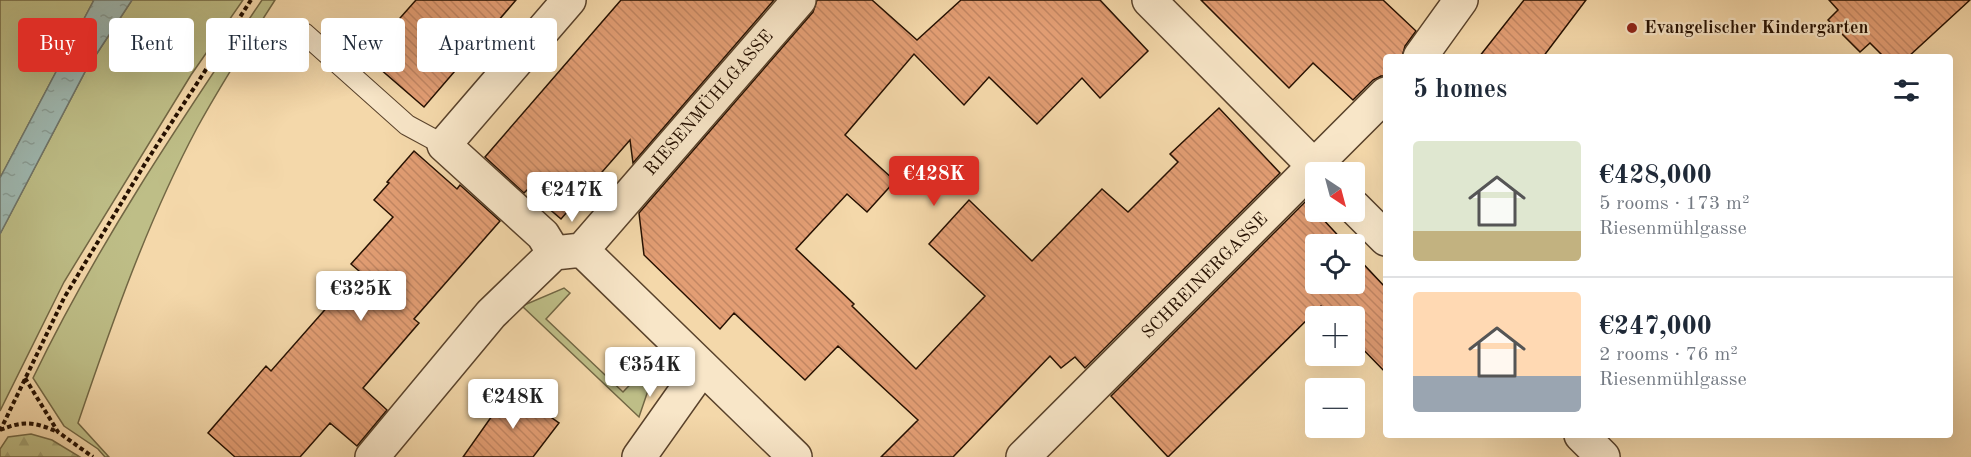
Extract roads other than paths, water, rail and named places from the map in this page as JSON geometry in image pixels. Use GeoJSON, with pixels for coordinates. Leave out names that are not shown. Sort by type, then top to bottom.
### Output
{"type":"FeatureCollection","features":[{"type":"Feature","properties":{"kind":"street"},"geometry":{"type":"LineString","coordinates":[[568,0],[444,145],[543,235],[568,252],[702,368],[795,457]]}},
{"type":"Feature","properties":{"kind":"street","name":"RIESENMÜHLGASSE"},"geometry":{"type":"LineString","coordinates":[[372,457],[491,314],[568,252],[799,0]]}},
{"type":"Feature","properties":{"kind":"street"},"geometry":{"type":"LineString","coordinates":[[1149,0],[1309,162]]}},
{"type":"Feature","properties":{"kind":"street"},"geometry":{"type":"LineString","coordinates":[[1422,54],[1461,0]]}},
{"type":"Feature","properties":{"kind":"street","name":"SCHREINERGASSE"},"geometry":{"type":"LineString","coordinates":[[1324,162],[1383,97]]}},
{"type":"Feature","properties":{"kind":"street","name":"SCHREINERGASSE"},"geometry":{"type":"LineString","coordinates":[[1023,457],[1305,182]]}},
{"type":"Feature","properties":{"kind":"street"},"geometry":{"type":"LineString","coordinates":[[1365,218],[1383,236]]}},
{"type":"Feature","properties":{"kind":"street"},"geometry":{"type":"LineString","coordinates":[[639,457],[702,368]]}},
{"type":"Feature","properties":{"kind":"street"},"geometry":{"type":"LineString","coordinates":[[1584,438],[1603,457]]}},
{"type":"Feature","properties":{"kind":"lane"},"geometry":{"type":"LineString","coordinates":[[309,37],[407,125],[444,145]]}},
{"type":"Feature","properties":{"kind":"water"},"geometry":{"type":"Polygon","coordinates":[[[94,0],[132,0],[120,18],[109,18],[109,35],[97,53],[97,18],[84,18],[94,0]]]}},
{"type":"Feature","properties":{"kind":"water"},"geometry":{"type":"Polygon","coordinates":[[[56,72],[85,72],[0,234],[0,178],[56,72]]]}},
{"type":"Feature","properties":{"kind":"place","name":"Evangelischer Kindergarten"},"geometry":{"type":"Point","coordinates":[1632,28]}}]}
